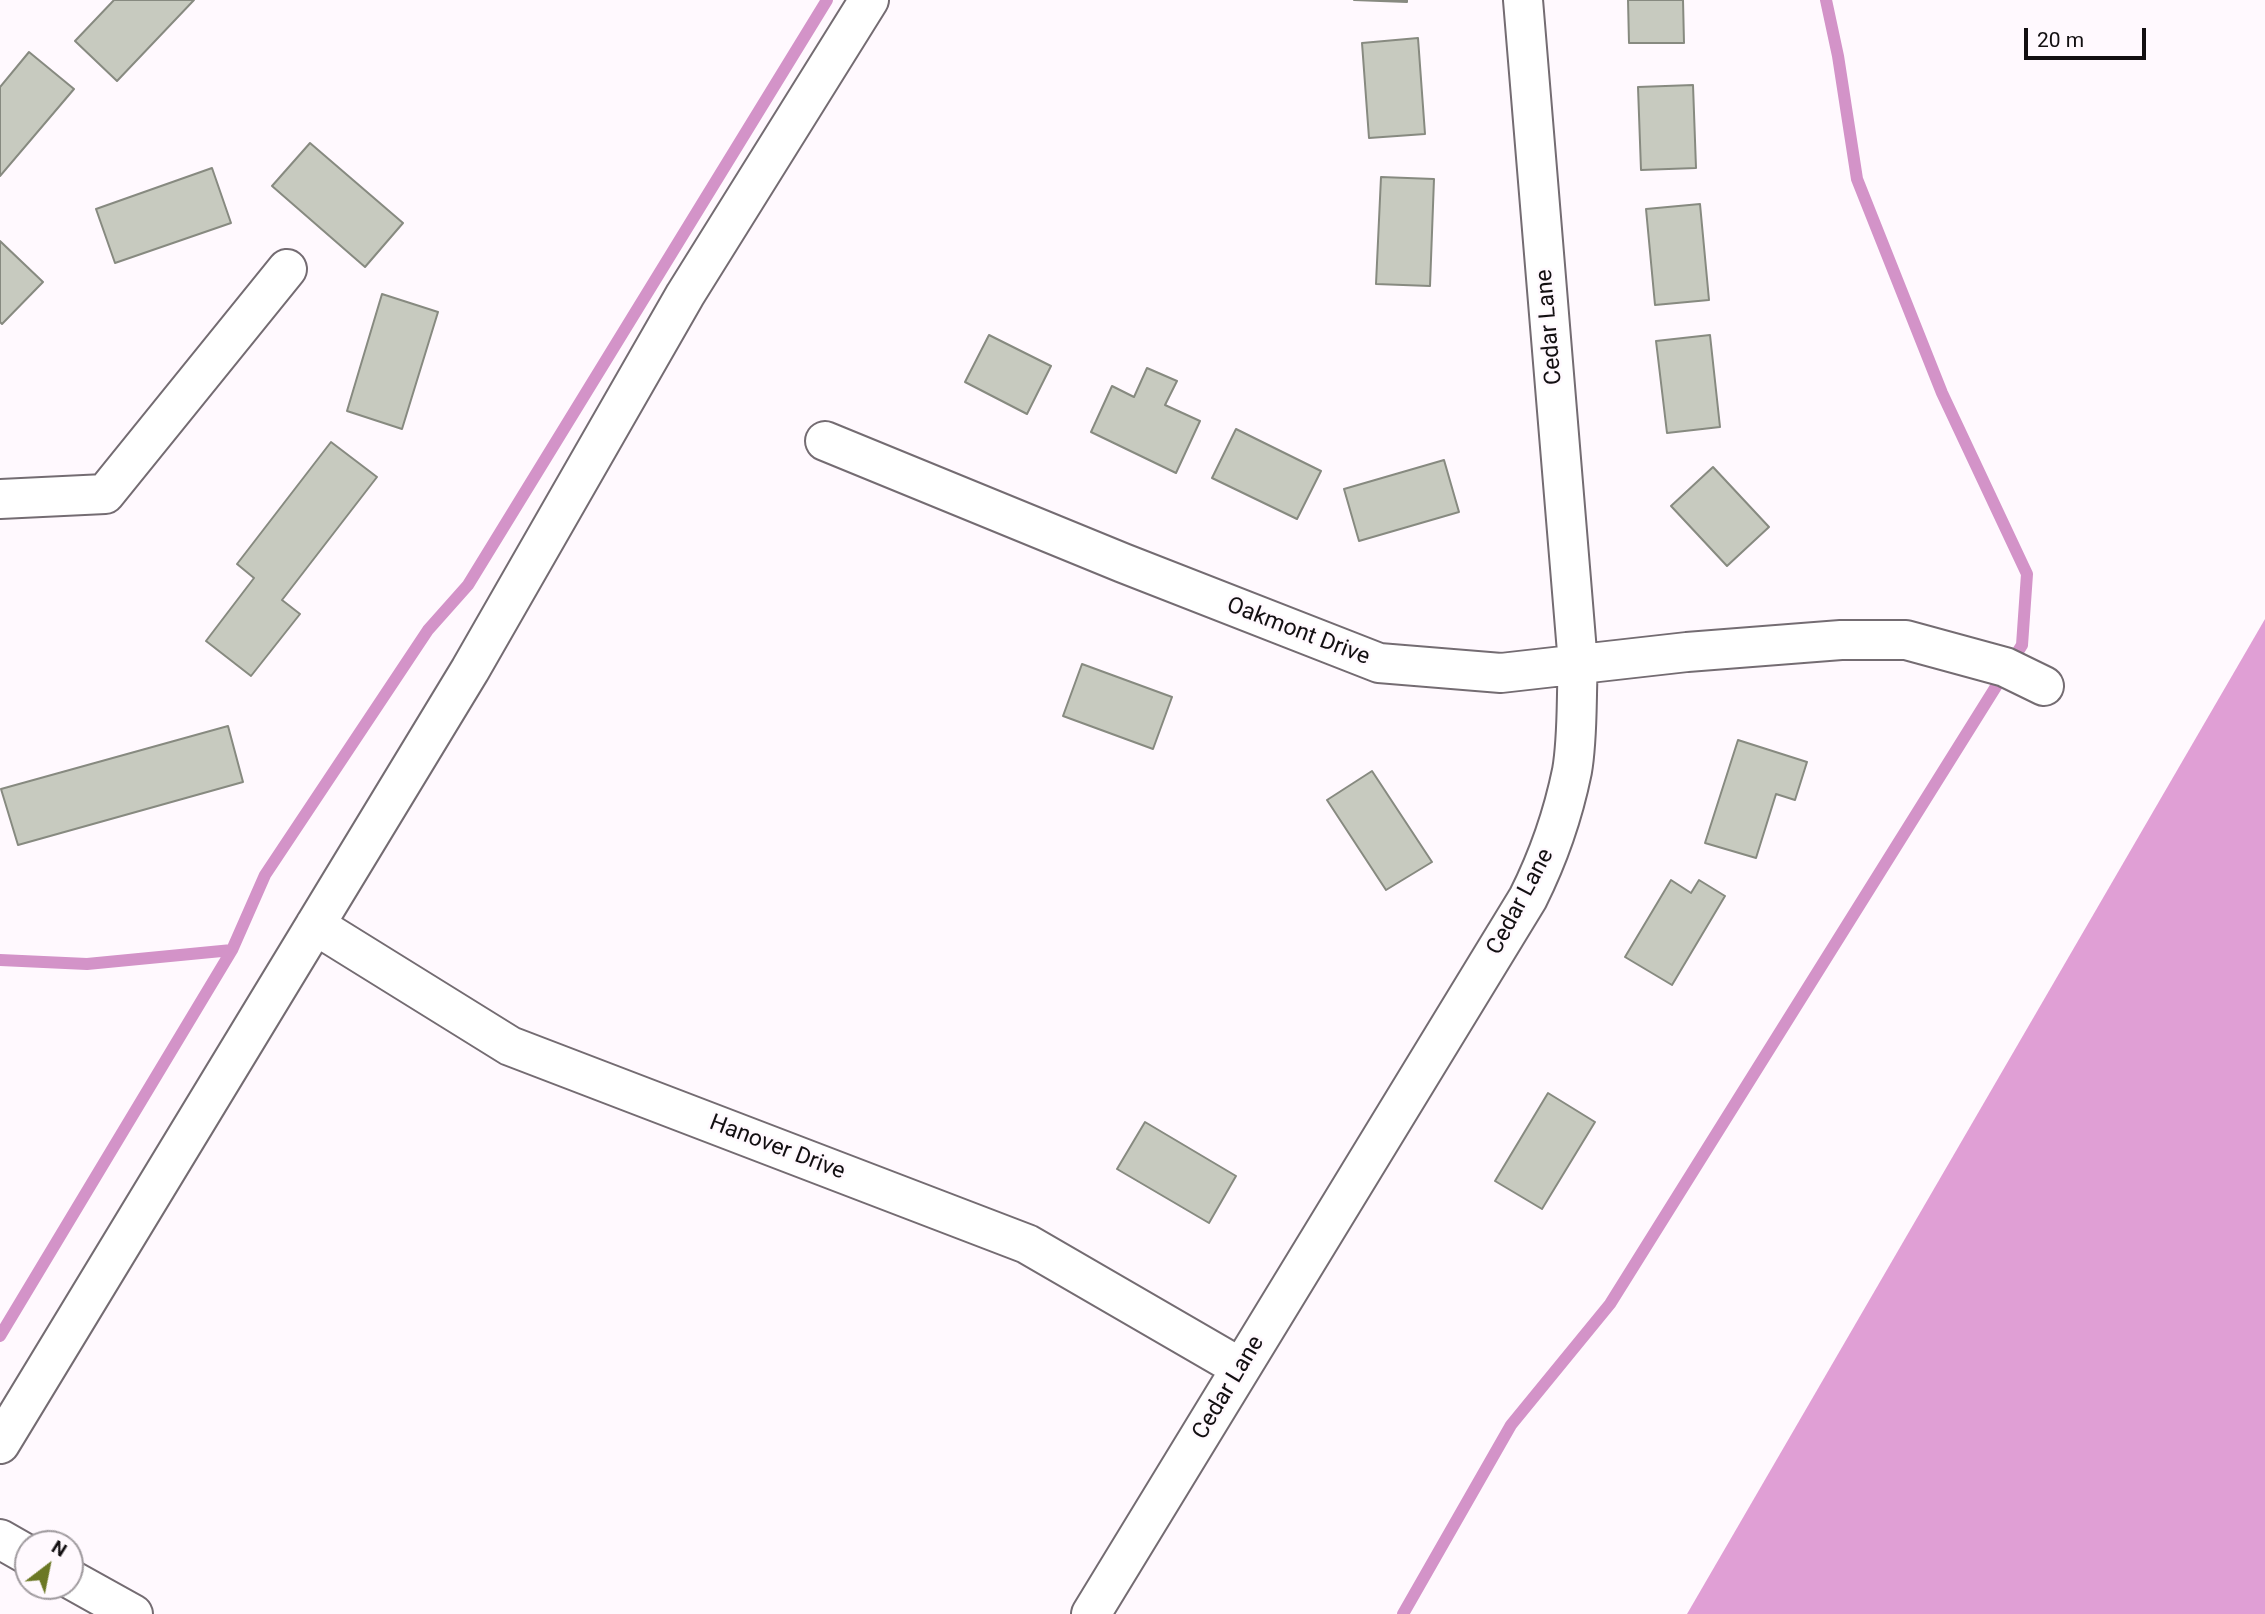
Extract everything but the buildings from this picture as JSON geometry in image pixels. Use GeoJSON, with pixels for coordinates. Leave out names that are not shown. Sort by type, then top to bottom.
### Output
{"type":"FeatureCollection","features":[{"type":"Feature","properties":{"kind":"street"},"geometry":{"type":"LineString","coordinates":[[0,1444],[470,670],[685,295],[869,0]]}},
{"type":"Feature","properties":{"kind":"street","name":"Cedar Lane"},"geometry":{"type":"LineString","coordinates":[[1091,1614],[1528,898],[1544,867],[1556,834],[1572,769],[1578,664],[1523,0]]}},
{"type":"Feature","properties":{"kind":"street"},"geometry":{"type":"LineString","coordinates":[[0,499],[105,494],[287,269]]}},
{"type":"Feature","properties":{"kind":"street","name":"Oakmont Drive"},"geometry":{"type":"LineString","coordinates":[[825,442],[1379,663],[1502,673],[1687,652],[1841,640],[1906,640],[2005,667],[2044,686]]}},
{"type":"Feature","properties":{"kind":"street","name":"Hanover Drive"},"geometry":{"type":"LineString","coordinates":[[315,925],[510,1046],[1027,1244],[1241,1368]]}},
{"type":"Feature","properties":{"kind":"street"},"geometry":{"type":"LineString","coordinates":[[84,1586],[133,1614]]}},
{"type":"Feature","properties":{"kind":"shaded area"},"geometry":{"type":"Polygon","coordinates":[[[2265,619],[2265,1614],[1687,1614],[2265,619]]]}},
{"type":"Feature","properties":{"kind":"waterway"},"geometry":{"type":"LineString","coordinates":[[0,1336],[232,950],[265,875],[428,630],[468,585],[827,0]]}},
{"type":"Feature","properties":{"kind":"waterway"},"geometry":{"type":"LineString","coordinates":[[1403,1614],[1511,1425],[1610,1304],[2022,645],[2027,574],[1942,393],[1857,179],[1838,56],[1826,0]]}},
{"type":"Feature","properties":{"kind":"waterway"},"geometry":{"type":"LineString","coordinates":[[0,960],[87,964],[232,950]]}}]}
